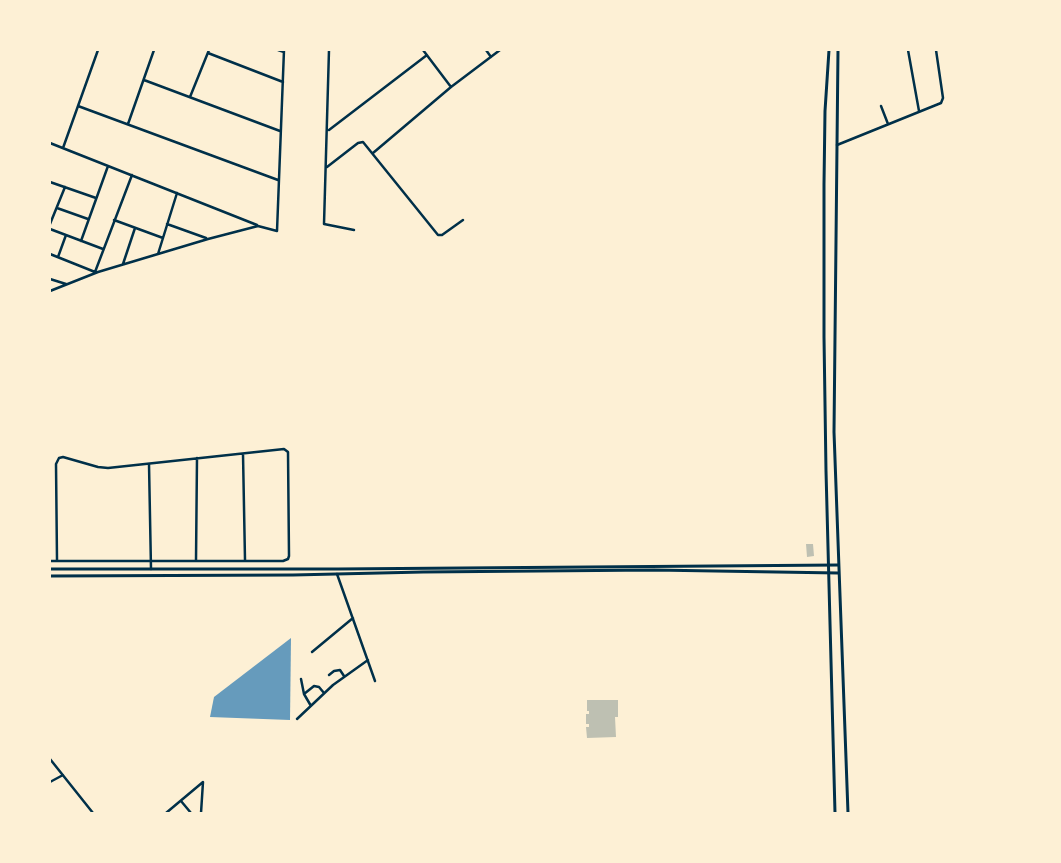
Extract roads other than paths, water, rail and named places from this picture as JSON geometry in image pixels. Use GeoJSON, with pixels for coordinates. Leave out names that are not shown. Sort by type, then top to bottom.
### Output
{"type":"FeatureCollection","features":[{"type":"Feature","properties":{"kind":"street"},"geometry":{"type":"LineString","coordinates":[[63,148],[98,50]]}},
{"type":"Feature","properties":{"kind":"street"},"geometry":{"type":"LineString","coordinates":[[128,125],[154,50]]}},
{"type":"Feature","properties":{"kind":"street"},"geometry":{"type":"LineString","coordinates":[[50,143],[258,226],[275,231],[278,229],[278,180],[284,51],[278,50]]}},
{"type":"Feature","properties":{"kind":"street"},"geometry":{"type":"LineString","coordinates":[[329,50],[324,224],[354,230]]}},
{"type":"Feature","properties":{"kind":"street"},"geometry":{"type":"LineString","coordinates":[[423,50],[451,87]]}},
{"type":"Feature","properties":{"kind":"street"},"geometry":{"type":"LineString","coordinates":[[486,50],[491,57]]}},
{"type":"Feature","properties":{"kind":"street"},"geometry":{"type":"LineString","coordinates":[[372,153],[451,87],[500,50]]}},
{"type":"Feature","properties":{"kind":"street"},"geometry":{"type":"LineString","coordinates":[[829,50],[825,111],[824,184],[825,394],[835,813]]}},
{"type":"Feature","properties":{"kind":"street"},"geometry":{"type":"LineString","coordinates":[[838,50],[834,432],[848,813]]}},
{"type":"Feature","properties":{"kind":"street"},"geometry":{"type":"LineString","coordinates":[[908,50],[919,112]]}},
{"type":"Feature","properties":{"kind":"street"},"geometry":{"type":"LineString","coordinates":[[836,145],[937,105],[942,101],[936,50]]}},
{"type":"Feature","properties":{"kind":"street"},"geometry":{"type":"LineString","coordinates":[[190,98],[208,52],[283,82]]}},
{"type":"Feature","properties":{"kind":"street"},"geometry":{"type":"LineString","coordinates":[[328,130],[427,55]]}},
{"type":"Feature","properties":{"kind":"street"},"geometry":{"type":"LineString","coordinates":[[144,80],[280,131]]}},
{"type":"Feature","properties":{"kind":"street"},"geometry":{"type":"LineString","coordinates":[[78,106],[278,180]]}},
{"type":"Feature","properties":{"kind":"street"},"geometry":{"type":"LineString","coordinates":[[881,106],[888,124]]}},
{"type":"Feature","properties":{"kind":"street"},"geometry":{"type":"LineString","coordinates":[[326,168],[361,142],[372,153],[438,236],[463,220]]}},
{"type":"Feature","properties":{"kind":"street"},"geometry":{"type":"LineString","coordinates":[[81,241],[108,166]]}},
{"type":"Feature","properties":{"kind":"street"},"geometry":{"type":"LineString","coordinates":[[96,272],[132,175]]}},
{"type":"Feature","properties":{"kind":"street"},"geometry":{"type":"LineString","coordinates":[[50,182],[96,198]]}},
{"type":"Feature","properties":{"kind":"street"},"geometry":{"type":"LineString","coordinates":[[50,224],[65,187]]}},
{"type":"Feature","properties":{"kind":"street"},"geometry":{"type":"LineString","coordinates":[[158,254],[177,193]]}},
{"type":"Feature","properties":{"kind":"street"},"geometry":{"type":"LineString","coordinates":[[57,208],[88,218]]}},
{"type":"Feature","properties":{"kind":"street"},"geometry":{"type":"LineString","coordinates":[[114,220],[163,238]]}},
{"type":"Feature","properties":{"kind":"street"},"geometry":{"type":"LineString","coordinates":[[167,224],[208,239]]}},
{"type":"Feature","properties":{"kind":"street"},"geometry":{"type":"LineString","coordinates":[[50,291],[96,272],[258,226]]}},
{"type":"Feature","properties":{"kind":"street"},"geometry":{"type":"LineString","coordinates":[[123,264],[135,228]]}},
{"type":"Feature","properties":{"kind":"street"},"geometry":{"type":"LineString","coordinates":[[50,229],[103,249]]}},
{"type":"Feature","properties":{"kind":"street"},"geometry":{"type":"LineString","coordinates":[[58,257],[66,235]]}},
{"type":"Feature","properties":{"kind":"street"},"geometry":{"type":"LineString","coordinates":[[50,254],[96,272]]}},
{"type":"Feature","properties":{"kind":"street"},"geometry":{"type":"LineString","coordinates":[[50,279],[67,284]]}},
{"type":"Feature","properties":{"kind":"street"},"geometry":{"type":"LineString","coordinates":[[50,560],[283,561],[288,559],[288,454],[284,449],[103,468],[62,457],[56,464],[57,560]]}},
{"type":"Feature","properties":{"kind":"street"},"geometry":{"type":"LineString","coordinates":[[243,454],[245,560]]}},
{"type":"Feature","properties":{"kind":"street"},"geometry":{"type":"LineString","coordinates":[[196,560],[197,458]]}},
{"type":"Feature","properties":{"kind":"street"},"geometry":{"type":"LineString","coordinates":[[149,464],[150,569]]}},
{"type":"Feature","properties":{"kind":"street"},"geometry":{"type":"LineString","coordinates":[[50,576],[291,575],[465,569],[838,565]]}},
{"type":"Feature","properties":{"kind":"street"},"geometry":{"type":"LineString","coordinates":[[50,569],[465,569],[838,572]]}},
{"type":"Feature","properties":{"kind":"street"},"geometry":{"type":"LineString","coordinates":[[291,575],[292,569]]}},
{"type":"Feature","properties":{"kind":"street"},"geometry":{"type":"LineString","coordinates":[[337,574],[375,681]]}},
{"type":"Feature","properties":{"kind":"street"},"geometry":{"type":"LineString","coordinates":[[312,652],[352,618]]}},
{"type":"Feature","properties":{"kind":"street"},"geometry":{"type":"LineString","coordinates":[[297,719],[344,676],[368,660]]}},
{"type":"Feature","properties":{"kind":"street"},"geometry":{"type":"LineString","coordinates":[[330,675],[334,671],[340,670],[344,676]]}},
{"type":"Feature","properties":{"kind":"street"},"geometry":{"type":"LineString","coordinates":[[301,679],[304,694],[311,706]]}},
{"type":"Feature","properties":{"kind":"street"},"geometry":{"type":"LineString","coordinates":[[304,694],[314,686],[319,687],[324,693]]}},
{"type":"Feature","properties":{"kind":"street"},"geometry":{"type":"LineString","coordinates":[[50,759],[93,813]]}},
{"type":"Feature","properties":{"kind":"street"},"geometry":{"type":"LineString","coordinates":[[50,782],[63,775]]}},
{"type":"Feature","properties":{"kind":"street"},"geometry":{"type":"LineString","coordinates":[[166,813],[203,782],[201,813]]}},
{"type":"Feature","properties":{"kind":"street"},"geometry":{"type":"LineString","coordinates":[[181,801],[190,813]]}},
{"type":"Feature","properties":{"kind":"water"},"geometry":{"type":"Polygon","coordinates":[[[291,638],[290,720],[210,717],[214,697],[291,638]]]}}]}
